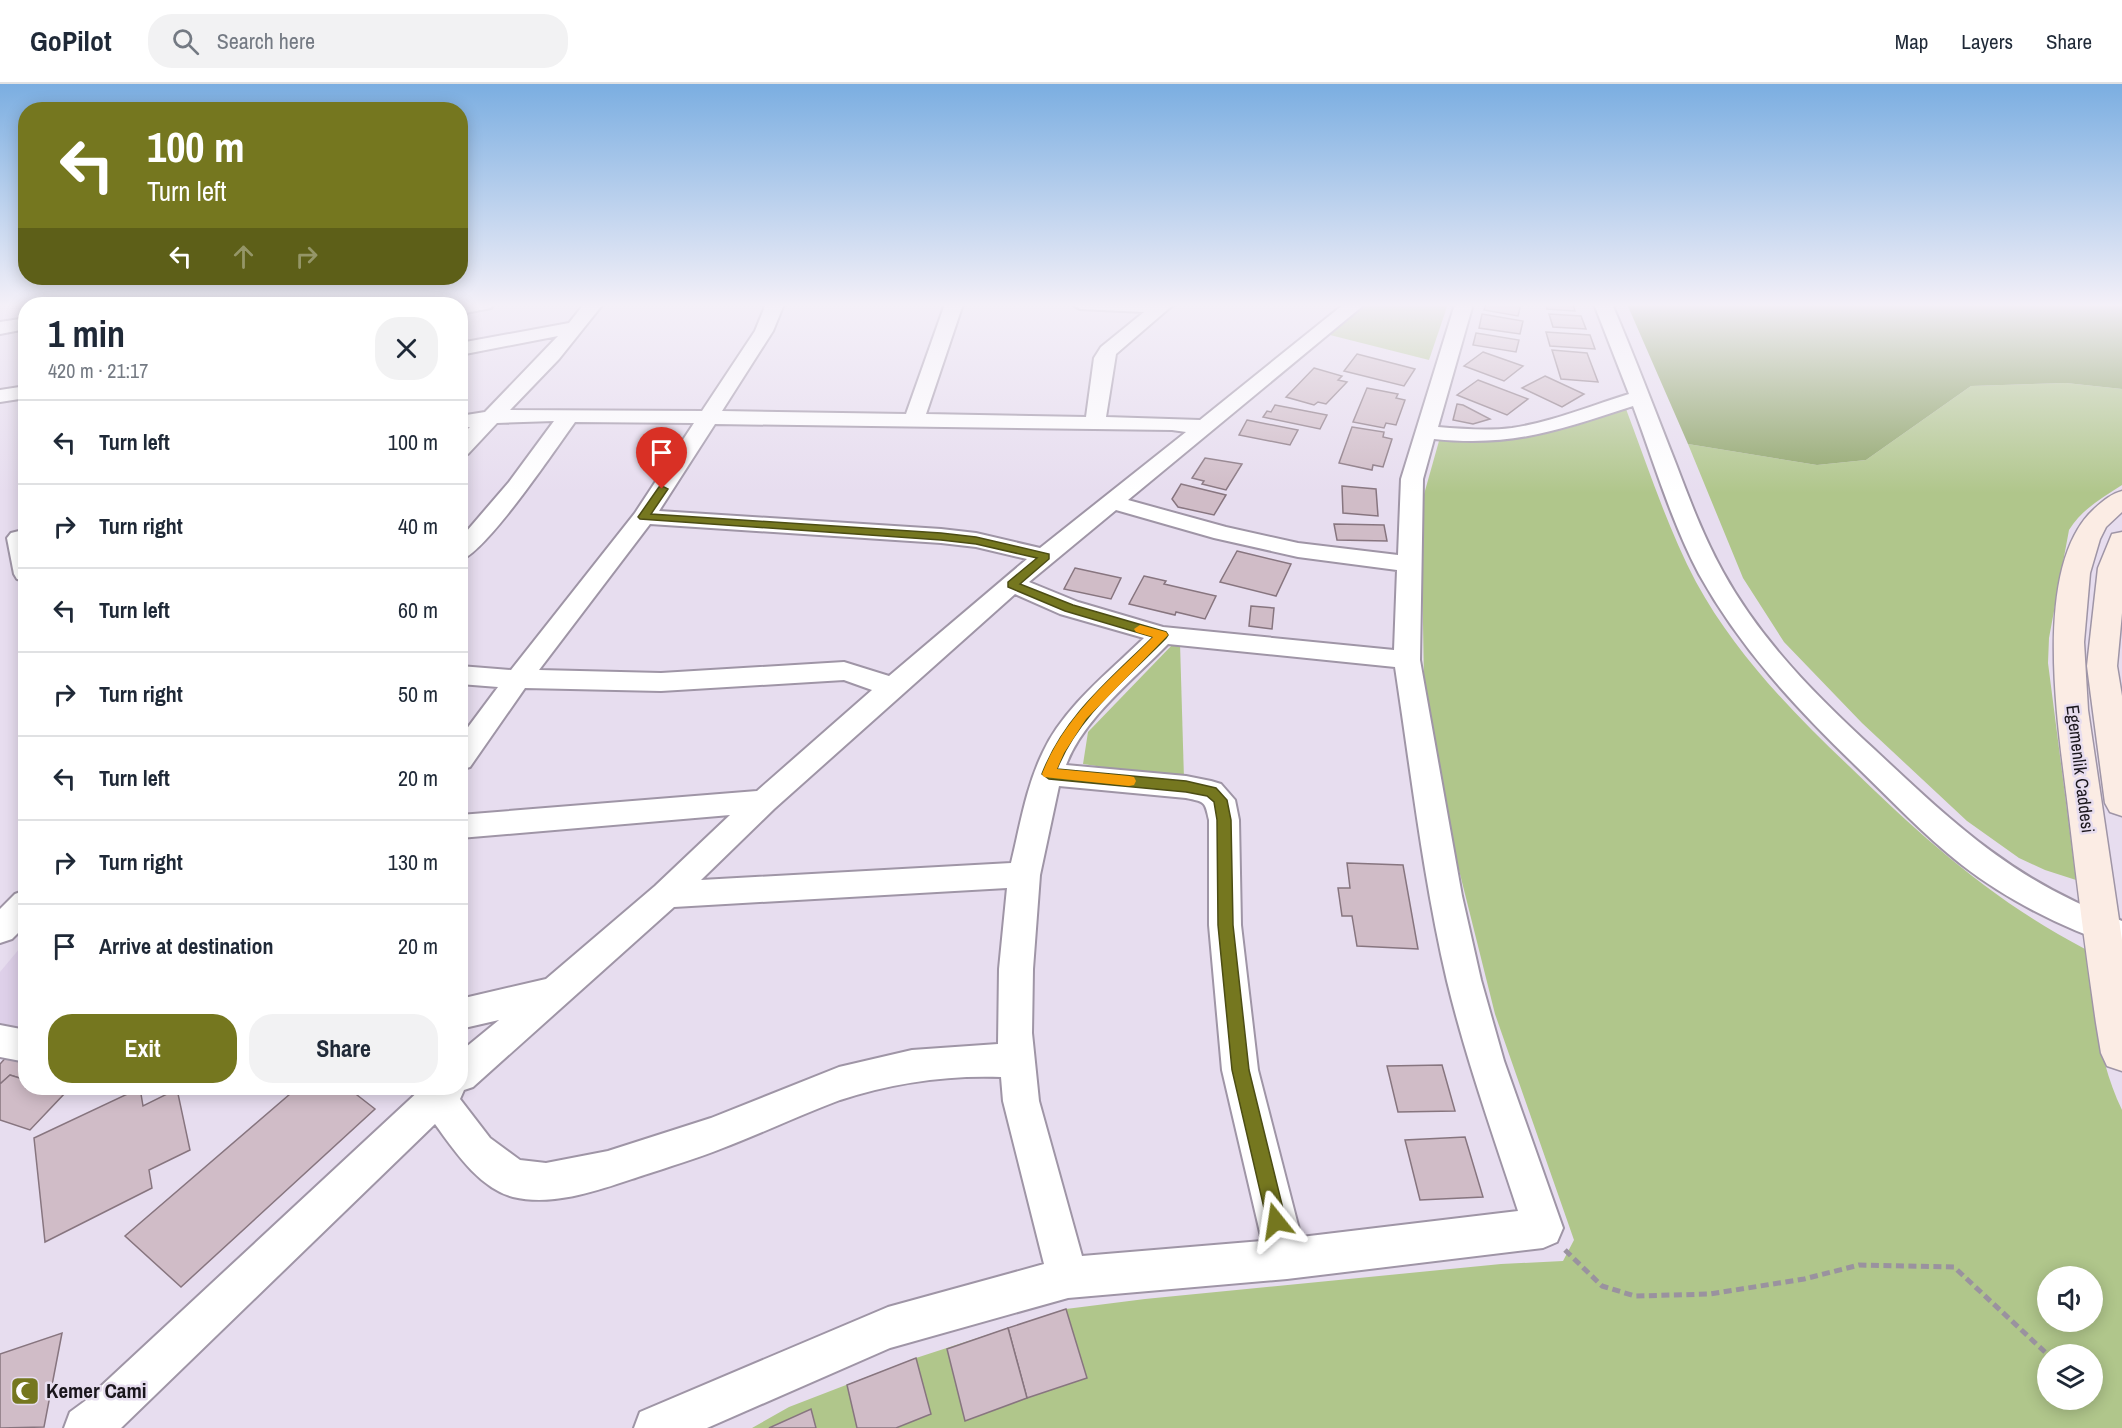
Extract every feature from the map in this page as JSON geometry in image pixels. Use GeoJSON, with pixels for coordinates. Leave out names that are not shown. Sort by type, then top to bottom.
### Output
{"type":"FeatureCollection","features":[{"type":"Feature","properties":{"kind":"main road","name":"Egemenlik Caddesi"},"geometry":{"type":"LineString","coordinates":[[2122,500],[2103,515],[2086,538],[2072,596],[2067,638],[2069,679],[2111,931],[2122,1053]]}},
{"type":"Feature","properties":{"kind":"main road","name":"Egemenlik Caddesi"},"geometry":{"type":"LineString","coordinates":[[2120,550],[2112,568],[2102,666],[2122,803]]}},
{"type":"Feature","properties":{"kind":"street"},"geometry":{"type":"LineString","coordinates":[[468,441],[538,367]]}},
{"type":"Feature","properties":{"kind":"street"},"geometry":{"type":"LineString","coordinates":[[468,749],[518,679],[644,517],[741,367]]}},
{"type":"Feature","properties":{"kind":"street"},"geometry":{"type":"LineString","coordinates":[[914,420],[932,367]]}},
{"type":"Feature","properties":{"kind":"street"},"geometry":{"type":"LineString","coordinates":[[1095,423],[1103,367]]}},
{"type":"Feature","properties":{"kind":"street"},"geometry":{"type":"LineString","coordinates":[[468,1069],[666,895],[764,801],[890,689],[1045,556],[1279,367]]}},
{"type":"Feature","properties":{"kind":"street"},"geometry":{"type":"LineString","coordinates":[[656,1428],[888,1328],[1068,1278],[1287,1259],[1543,1228],[1486,1061],[1464,980],[1446,896],[1407,660],[1412,479],[1445,367]]}},
{"type":"Feature","properties":{"kind":"street"},"geometry":{"type":"LineString","coordinates":[[1628,367],[1675,489],[1711,572],[1752,635],[1774,662],[1843,738],[1958,844],[2016,884],[2111,931]]}},
{"type":"Feature","properties":{"kind":"street"},"geometry":{"type":"LineString","coordinates":[[0,396],[18,393]]}},
{"type":"Feature","properties":{"kind":"street"},"geometry":{"type":"LineString","coordinates":[[1425,432],[1481,436],[1512,434],[1565,421],[1640,397]]}},
{"type":"Feature","properties":{"kind":"street"},"geometry":{"type":"LineString","coordinates":[[468,544],[504,503],[568,415]]}},
{"type":"Feature","properties":{"kind":"street"},"geometry":{"type":"LineString","coordinates":[[468,421],[491,417],[568,415],[1172,424],[1204,428]]}},
{"type":"Feature","properties":{"kind":"street"},"geometry":{"type":"LineString","coordinates":[[1112,502],[1222,533],[1298,550],[1409,564]]}},
{"type":"Feature","properties":{"kind":"street"},"geometry":{"type":"LineString","coordinates":[[644,517],[941,536],[976,540],[1045,556]]}},
{"type":"Feature","properties":{"kind":"street"},"geometry":{"type":"LineString","coordinates":[[1012,585],[1069,608],[1162,635],[1407,660]]}},
{"type":"Feature","properties":{"kind":"street"},"geometry":{"type":"LineString","coordinates":[[1068,1278],[1021,1101],[1015,1033],[1016,969],[1024,875],[1042,792],[1057,752],[1081,716],[1162,635]]}},
{"type":"Feature","properties":{"kind":"street"},"geometry":{"type":"LineString","coordinates":[[468,676],[661,682],[844,671],[876,680],[890,689]]}},
{"type":"Feature","properties":{"kind":"street"},"geometry":{"type":"LineString","coordinates":[[1049,774],[1186,786],[1211,792],[1220,800],[1224,820],[1226,925],[1240,1070],[1287,1259]]}},
{"type":"Feature","properties":{"kind":"street"},"geometry":{"type":"LineString","coordinates":[[468,826],[764,801]]}},
{"type":"Feature","properties":{"kind":"street"},"geometry":{"type":"LineString","coordinates":[[666,895],[1024,875]]}},
{"type":"Feature","properties":{"kind":"street"},"geometry":{"type":"LineString","coordinates":[[0,930],[18,911]]}},
{"type":"Feature","properties":{"kind":"street"},"geometry":{"type":"LineString","coordinates":[[468,1012],[557,991]]}},
{"type":"Feature","properties":{"kind":"street"},"geometry":{"type":"LineString","coordinates":[[0,1041],[18,1044]]}},
{"type":"Feature","properties":{"kind":"street"},"geometry":{"type":"LineString","coordinates":[[452,1095],[477,1150],[513,1178],[546,1182],[608,1169],[712,1136],[850,1082],[912,1066],[978,1060],[1018,1061]]}},
{"type":"Feature","properties":{"kind":"street"},"geometry":{"type":"LineString","coordinates":[[86,1428],[439,1095]]}},
{"type":"Feature","properties":{"kind":"path"},"geometry":{"type":"LineString","coordinates":[[1543,1228],[1602,1286],[1635,1296],[1710,1294],[1804,1279],[1859,1265],[1954,1267],[2037,1345]]}},
{"type":"Feature","properties":{"kind":"shaded area"},"geometry":{"type":"Polygon","coordinates":[[[18,950],[18,1027],[0,1023],[0,972],[18,950]]]}},
{"type":"Feature","properties":{"kind":"green space"},"geometry":{"type":"Polygon","coordinates":[[[1654,367],[2122,367],[2122,389],[2066,383],[1971,386],[1866,460],[1817,465],[1688,444],[1654,367]]]}},
{"type":"Feature","properties":{"kind":"green space"},"geometry":{"type":"Polygon","coordinates":[[[2066,383],[2122,389],[2122,485],[2086,510],[2069,530],[2049,638],[2048,663],[2076,880],[2045,870],[2019,858],[1967,821],[1862,723],[1784,642],[1743,578],[1688,444],[1817,465],[1866,460],[1971,386],[2066,383]]]}},
{"type":"Feature","properties":{"kind":"green space"},"geometry":{"type":"Polygon","coordinates":[[[1626,409],[1667,518],[1696,582],[1728,633],[1765,680],[1877,793],[1960,867],[2020,910],[2085,949],[2102,1052],[2122,1110],[2122,1428],[752,1428],[789,1407],[916,1358],[1066,1309],[1145,1299],[1501,1264],[1563,1261],[1574,1240],[1495,1014],[1454,850],[1424,682],[1421,505],[1439,441],[1493,440],[1529,436],[1564,429],[1626,409]]]}},
{"type":"Feature","properties":{"kind":"green space"},"geometry":{"type":"Polygon","coordinates":[[[1174,643],[1180,643],[1184,779],[1083,764],[1088,732],[1174,643]]]}},
{"type":"Feature","properties":{"kind":"building"},"geometry":{"type":"Polygon","coordinates":[[[1347,367],[1406,367],[1415,369],[1404,386],[1344,371],[1347,367]]]}},
{"type":"Feature","properties":{"kind":"building"},"geometry":{"type":"Polygon","coordinates":[[[1466,367],[1522,367],[1504,381],[1466,367]]]}},
{"type":"Feature","properties":{"kind":"building"},"geometry":{"type":"Polygon","coordinates":[[[1557,367],[1592,367],[1598,382],[1561,379],[1557,367]]]}},
{"type":"Feature","properties":{"kind":"building"},"geometry":{"type":"Polygon","coordinates":[[[1314,368],[1342,376],[1338,380],[1347,382],[1326,404],[1318,402],[1314,405],[1286,397],[1314,368]]]}},
{"type":"Feature","properties":{"kind":"building"},"geometry":{"type":"Polygon","coordinates":[[[1545,376],[1584,394],[1562,407],[1522,388],[1545,376]]]}},
{"type":"Feature","properties":{"kind":"building"},"geometry":{"type":"Polygon","coordinates":[[[1478,380],[1528,399],[1507,415],[1457,395],[1478,380]]]}},
{"type":"Feature","properties":{"kind":"building"},"geometry":{"type":"Polygon","coordinates":[[[1367,388],[1398,394],[1396,398],[1405,400],[1396,425],[1386,423],[1384,428],[1353,422],[1367,388]]]}},
{"type":"Feature","properties":{"kind":"building"},"geometry":{"type":"Polygon","coordinates":[[[1457,404],[1490,419],[1473,424],[1453,420],[1457,404]]]}},
{"type":"Feature","properties":{"kind":"building"},"geometry":{"type":"Polygon","coordinates":[[[1275,405],[1327,415],[1320,429],[1263,417],[1267,411],[1271,412],[1275,405]]]}},
{"type":"Feature","properties":{"kind":"building"},"geometry":{"type":"Polygon","coordinates":[[[1247,420],[1298,430],[1290,445],[1239,435],[1247,420]]]}},
{"type":"Feature","properties":{"kind":"building"},"geometry":{"type":"Polygon","coordinates":[[[1352,427],[1384,432],[1383,437],[1392,439],[1383,467],[1373,465],[1372,470],[1339,463],[1352,427]]]}},
{"type":"Feature","properties":{"kind":"building"},"geometry":{"type":"Polygon","coordinates":[[[1205,458],[1242,464],[1226,490],[1202,484],[1204,481],[1192,478],[1205,458]]]}},
{"type":"Feature","properties":{"kind":"building"},"geometry":{"type":"Polygon","coordinates":[[[1181,484],[1226,495],[1214,515],[1178,507],[1172,499],[1181,484]]]}},
{"type":"Feature","properties":{"kind":"building"},"geometry":{"type":"Polygon","coordinates":[[[1342,486],[1376,489],[1378,516],[1343,513],[1342,486]]]}},
{"type":"Feature","properties":{"kind":"building"},"geometry":{"type":"Polygon","coordinates":[[[1334,524],[1384,525],[1387,541],[1337,540],[1334,524]]]}},
{"type":"Feature","properties":{"kind":"building"},"geometry":{"type":"Polygon","coordinates":[[[1237,551],[1291,564],[1276,596],[1220,582],[1237,551]]]}},
{"type":"Feature","properties":{"kind":"building"},"geometry":{"type":"Polygon","coordinates":[[[1075,568],[1121,578],[1111,599],[1064,589],[1075,568]]]}},
{"type":"Feature","properties":{"kind":"building"},"geometry":{"type":"Polygon","coordinates":[[[1144,576],[1166,581],[1164,584],[1216,596],[1205,619],[1176,612],[1175,615],[1129,604],[1144,576]]]}},
{"type":"Feature","properties":{"kind":"building"},"geometry":{"type":"Polygon","coordinates":[[[1251,606],[1274,608],[1272,629],[1249,626],[1251,606]]]}},
{"type":"Feature","properties":{"kind":"building"},"geometry":{"type":"Polygon","coordinates":[[[1347,863],[1403,865],[1418,949],[1357,946],[1352,916],[1342,916],[1338,888],[1350,888],[1347,863]]]}},
{"type":"Feature","properties":{"kind":"building"},"geometry":{"type":"Polygon","coordinates":[[[10,1053],[18,1054],[18,1078],[10,1075],[0,1084],[0,1064],[10,1053]]]}},
{"type":"Feature","properties":{"kind":"building"},"geometry":{"type":"Polygon","coordinates":[[[1442,1065],[1455,1111],[1398,1112],[1387,1066],[1442,1065]]]}},
{"type":"Feature","properties":{"kind":"building"},"geometry":{"type":"Polygon","coordinates":[[[10,1075],[18,1078],[18,1095],[63,1095],[30,1130],[0,1120],[0,1084],[10,1075]]]}},
{"type":"Feature","properties":{"kind":"building"},"geometry":{"type":"Polygon","coordinates":[[[125,1095],[141,1095],[143,1106],[165,1095],[178,1095],[190,1150],[149,1170],[152,1188],[45,1242],[34,1138],[125,1095]]]}},
{"type":"Feature","properties":{"kind":"building"},"geometry":{"type":"Polygon","coordinates":[[[289,1095],[357,1095],[375,1109],[181,1287],[125,1236],[289,1095]]]}},
{"type":"Feature","properties":{"kind":"building"},"geometry":{"type":"Polygon","coordinates":[[[1465,1137],[1483,1197],[1420,1200],[1405,1140],[1465,1137]]]}},
{"type":"Feature","properties":{"kind":"building"},"geometry":{"type":"Polygon","coordinates":[[[1066,1309],[1087,1378],[1027,1398],[1008,1328],[1066,1309]]]}},
{"type":"Feature","properties":{"kind":"building"},"geometry":{"type":"Polygon","coordinates":[[[1008,1328],[1027,1398],[965,1421],[947,1349],[1008,1328]]]}},
{"type":"Feature","properties":{"kind":"building","name":"Kemer Cami"},"geometry":{"type":"Polygon","coordinates":[[[62,1333],[44,1427],[0,1428],[0,1354],[62,1333]]]}},
{"type":"Feature","properties":{"kind":"building"},"geometry":{"type":"Polygon","coordinates":[[[916,1358],[931,1414],[896,1428],[857,1428],[847,1385],[916,1358]]]}},
{"type":"Feature","properties":{"kind":"building"},"geometry":{"type":"Polygon","coordinates":[[[811,1409],[816,1428],[769,1428],[811,1409]]]}},
{"type":"Feature","properties":{"kind":"slow traffic"},"geometry":{"type":"LineString","coordinates":[[1129,781],[1049,774],[1057,752],[1081,716],[1162,635],[1140,629]]}},
{"type":"Feature","properties":{"kind":"place","name":"Kemer Cami"},"geometry":{"type":"Point","coordinates":[25,1391]}},
{"type":"Feature","properties":{"kind":"route"},"geometry":{"type":"LineString","coordinates":[[662,489],[644,517],[941,536],[976,540],[1045,556],[1012,585],[1069,608],[1162,635],[1081,716],[1057,752],[1049,774],[1186,786],[1211,792],[1220,800],[1224,820],[1226,925],[1240,1070],[1276,1221]]}}]}
